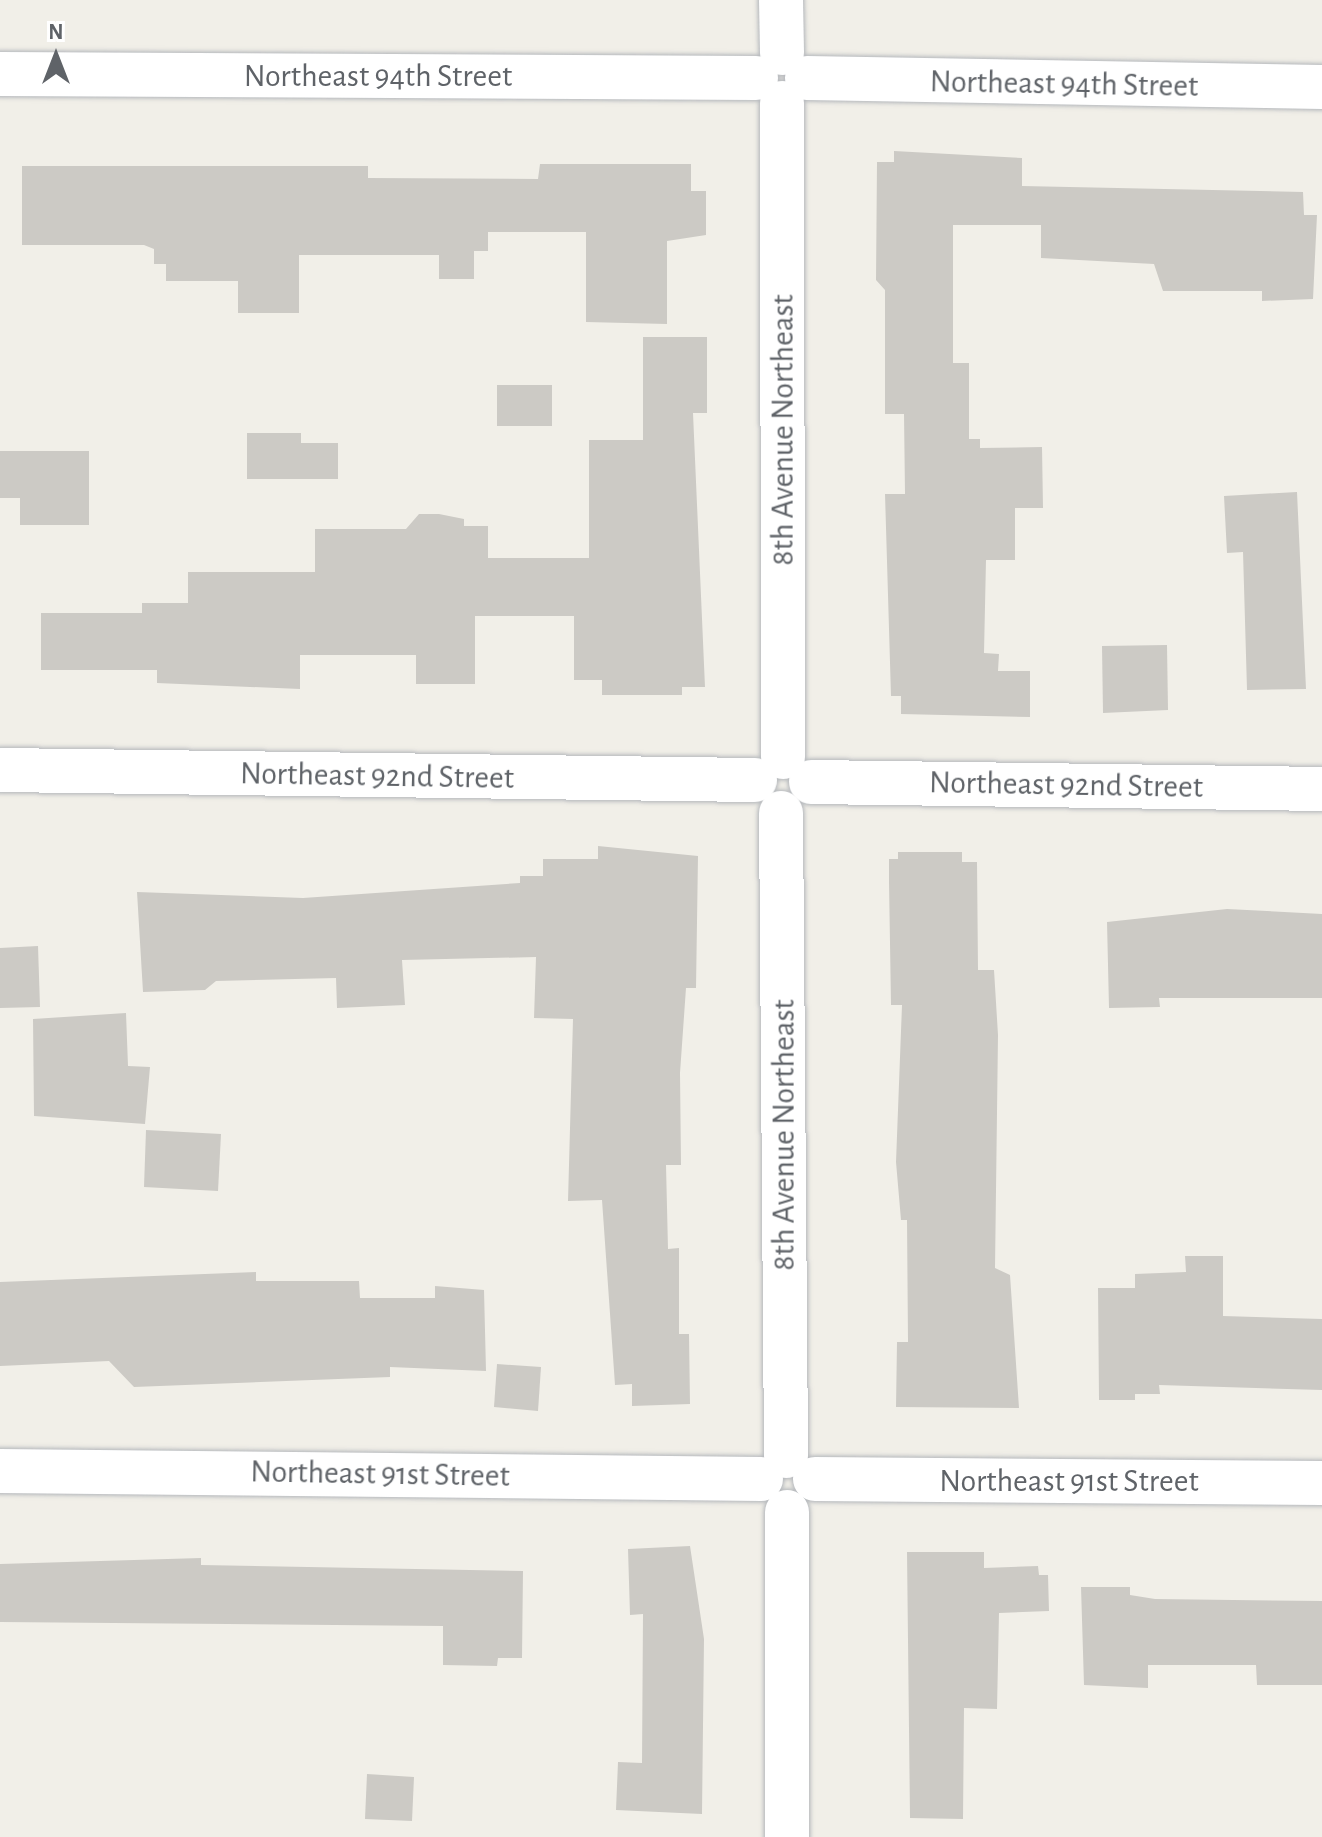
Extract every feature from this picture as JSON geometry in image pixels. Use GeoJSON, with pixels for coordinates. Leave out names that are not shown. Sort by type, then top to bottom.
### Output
{"type":"FeatureCollection","features":[{"type":"Feature","properties":{"kind":"street","name":"8th Avenue Northeast"},"geometry":{"type":"LineString","coordinates":[[781,0],[783,773],[759,802],[781,813],[787,1837]]}},
{"type":"Feature","properties":{"kind":"street","name":"Northeast 94th Street"},"geometry":{"type":"LineString","coordinates":[[0,74],[782,78],[1322,87]]}},
{"type":"Feature","properties":{"kind":"street","name":"Northeast 92nd Street"},"geometry":{"type":"LineString","coordinates":[[0,770],[783,773],[1322,789]]}},
{"type":"Feature","properties":{"kind":"street","name":"Northeast 91st Street"},"geometry":{"type":"LineString","coordinates":[[0,1471],[787,1481],[1322,1483]]}},
{"type":"Feature","properties":{"kind":"building"},"geometry":{"type":"Polygon","coordinates":[[[894,151],[1022,158],[1022,186],[1303,192],[1304,215],[1317,215],[1313,299],[1262,301],[1262,291],[1163,291],[1154,264],[1041,258],[1041,225],[953,225],[953,363],[969,363],[969,439],[980,439],[980,448],[1042,447],[1043,508],[1015,508],[1015,560],[986,560],[984,653],[999,654],[998,671],[1030,671],[1030,717],[901,714],[901,696],[891,696],[885,494],[905,494],[904,414],[885,414],[885,290],[876,280],[877,162],[894,162],[894,151]]]}},
{"type":"Feature","properties":{"kind":"building"},"geometry":{"type":"Polygon","coordinates":[[[540,164],[691,164],[691,191],[706,191],[706,235],[667,241],[667,324],[586,322],[586,232],[488,232],[488,251],[474,251],[474,279],[439,279],[439,255],[299,255],[299,313],[238,313],[238,281],[166,281],[166,264],[154,264],[154,249],[144,245],[22,245],[22,166],[368,166],[368,178],[538,179],[540,164]]]}},
{"type":"Feature","properties":{"kind":"building"},"geometry":{"type":"Polygon","coordinates":[[[643,337],[707,337],[707,413],[693,413],[705,687],[682,687],[682,695],[602,695],[602,680],[574,680],[574,616],[475,616],[475,684],[416,684],[416,655],[300,655],[300,689],[157,683],[157,670],[41,670],[41,613],[142,613],[142,603],[188,603],[188,572],[315,572],[315,529],[406,529],[419,514],[439,514],[464,519],[464,526],[488,526],[488,558],[589,558],[589,440],[643,440],[643,337]]]}},
{"type":"Feature","properties":{"kind":"building"},"geometry":{"type":"Polygon","coordinates":[[[497,385],[552,385],[552,426],[497,426],[497,385]]]}},
{"type":"Feature","properties":{"kind":"building"},"geometry":{"type":"Polygon","coordinates":[[[247,433],[301,433],[301,443],[338,443],[338,479],[247,479],[247,433]]]}},
{"type":"Feature","properties":{"kind":"building"},"geometry":{"type":"Polygon","coordinates":[[[0,451],[89,451],[89,525],[20,525],[20,498],[0,498],[0,451]]]}},
{"type":"Feature","properties":{"kind":"building"},"geometry":{"type":"Polygon","coordinates":[[[1297,492],[1306,689],[1247,690],[1243,552],[1227,553],[1224,496],[1297,492]]]}},
{"type":"Feature","properties":{"kind":"building"},"geometry":{"type":"Polygon","coordinates":[[[1167,645],[1168,710],[1103,713],[1102,646],[1167,645]]]}},
{"type":"Feature","properties":{"kind":"building"},"geometry":{"type":"Polygon","coordinates":[[[598,846],[698,856],[696,988],[686,988],[680,1073],[681,1165],[666,1165],[668,1249],[679,1248],[679,1334],[689,1334],[690,1404],[632,1406],[632,1384],[615,1385],[602,1200],[568,1201],[573,1019],[534,1018],[536,957],[402,960],[405,1005],[337,1008],[336,978],[216,981],[205,990],[143,992],[137,892],[303,898],[520,883],[520,876],[543,876],[543,859],[598,859],[598,846]]]}},
{"type":"Feature","properties":{"kind":"building"},"geometry":{"type":"Polygon","coordinates":[[[898,852],[962,852],[962,862],[977,862],[978,970],[994,970],[998,1035],[995,1268],[1010,1275],[1019,1408],[896,1407],[897,1342],[908,1342],[907,1220],[901,1220],[896,1162],[902,1005],[891,1005],[889,859],[898,859],[898,852]]]}},
{"type":"Feature","properties":{"kind":"building"},"geometry":{"type":"Polygon","coordinates":[[[1227,909],[1322,914],[1322,998],[1159,998],[1160,1007],[1109,1008],[1107,922],[1227,909]]]}},
{"type":"Feature","properties":{"kind":"building"},"geometry":{"type":"Polygon","coordinates":[[[38,946],[40,1007],[0,1008],[0,948],[38,946]]]}},
{"type":"Feature","properties":{"kind":"building"},"geometry":{"type":"Polygon","coordinates":[[[126,1013],[128,1066],[150,1067],[145,1124],[34,1116],[33,1019],[126,1013]]]}},
{"type":"Feature","properties":{"kind":"building"},"geometry":{"type":"Polygon","coordinates":[[[146,1130],[221,1134],[218,1191],[144,1187],[146,1130]]]}},
{"type":"Feature","properties":{"kind":"building"},"geometry":{"type":"Polygon","coordinates":[[[1185,1256],[1223,1256],[1223,1316],[1322,1319],[1322,1390],[1159,1385],[1160,1394],[1135,1394],[1135,1400],[1099,1400],[1098,1288],[1135,1288],[1135,1274],[1186,1272],[1185,1256]]]}},
{"type":"Feature","properties":{"kind":"building"},"geometry":{"type":"Polygon","coordinates":[[[256,1272],[256,1281],[359,1281],[360,1298],[435,1298],[435,1286],[484,1290],[486,1371],[390,1367],[390,1377],[134,1387],[109,1361],[0,1366],[0,1282],[256,1272]]]}},
{"type":"Feature","properties":{"kind":"building"},"geometry":{"type":"Polygon","coordinates":[[[497,1364],[541,1367],[538,1411],[494,1407],[497,1364]]]}},
{"type":"Feature","properties":{"kind":"building"},"geometry":{"type":"Polygon","coordinates":[[[690,1546],[704,1639],[702,1814],[616,1810],[618,1762],[642,1763],[643,1614],[630,1615],[628,1549],[690,1546]]]}},
{"type":"Feature","properties":{"kind":"building"},"geometry":{"type":"Polygon","coordinates":[[[907,1552],[984,1552],[984,1568],[1038,1566],[1039,1575],[1048,1575],[1049,1611],[999,1613],[997,1709],[964,1708],[963,1819],[910,1818],[907,1552]]]}},
{"type":"Feature","properties":{"kind":"building"},"geometry":{"type":"Polygon","coordinates":[[[201,1558],[201,1565],[523,1571],[522,1658],[498,1658],[497,1666],[443,1665],[443,1626],[0,1622],[0,1564],[201,1558]]]}},
{"type":"Feature","properties":{"kind":"building"},"geometry":{"type":"Polygon","coordinates":[[[1081,1587],[1130,1587],[1130,1595],[1155,1599],[1322,1601],[1322,1685],[1257,1685],[1256,1665],[1148,1665],[1148,1688],[1084,1685],[1081,1587]]]}},
{"type":"Feature","properties":{"kind":"building"},"geometry":{"type":"Polygon","coordinates":[[[367,1774],[414,1777],[412,1821],[365,1819],[367,1774]]]}}]}
